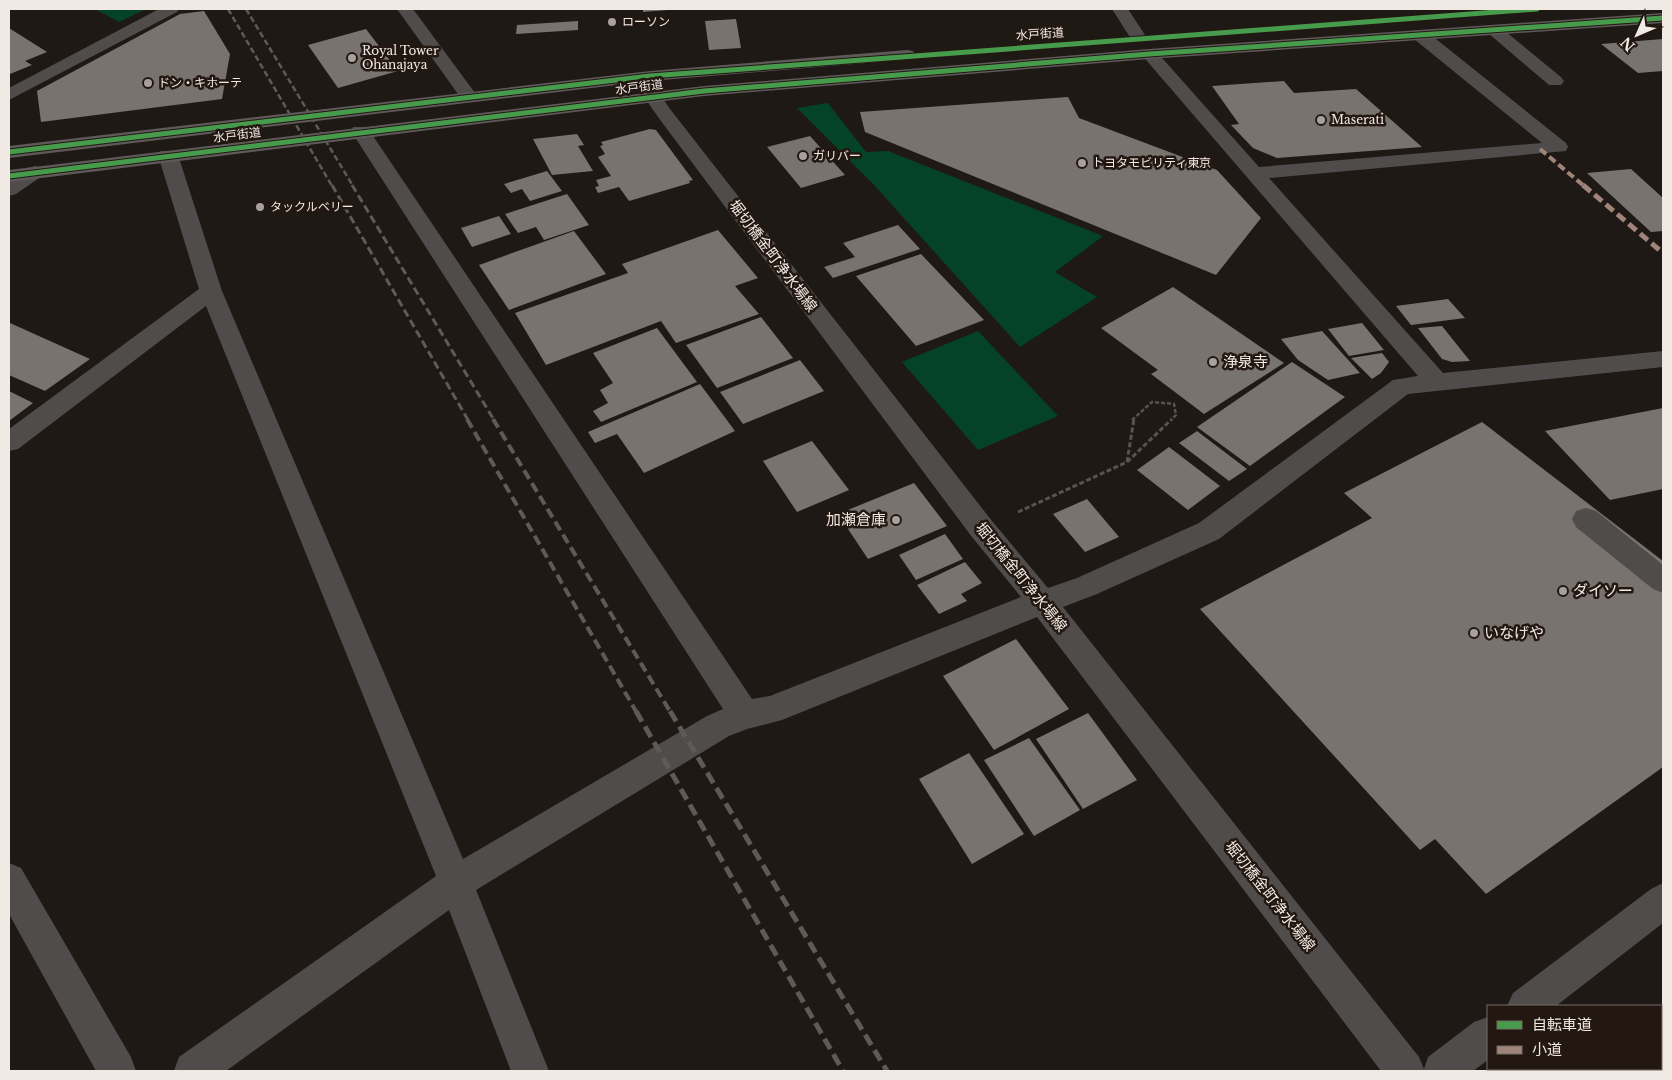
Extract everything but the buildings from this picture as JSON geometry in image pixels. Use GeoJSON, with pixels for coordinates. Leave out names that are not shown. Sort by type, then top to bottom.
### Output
{"type":"FeatureCollection","features":[{"type":"Feature","properties":{"kind":"highway","name":"水戸街道"},"geometry":{"type":"LineString","coordinates":[[9,152],[469,97],[651,86],[1144,46],[1537,9]]}},
{"type":"Feature","properties":{"kind":"highway","name":"水戸街道"},"geometry":{"type":"LineString","coordinates":[[1144,46],[1420,35],[1663,18]]}},
{"type":"Feature","properties":{"kind":"highway","name":"水戸街道"},"geometry":{"type":"LineString","coordinates":[[9,176],[360,131],[651,86]]}},
{"type":"Feature","properties":{"kind":"street"},"geometry":{"type":"LineString","coordinates":[[9,95],[171,9]]}},
{"type":"Feature","properties":{"kind":"street"},"geometry":{"type":"LineString","coordinates":[[405,9],[469,97]]}},
{"type":"Feature","properties":{"kind":"street"},"geometry":{"type":"LineString","coordinates":[[1120,9],[1144,46],[1437,382]]}},
{"type":"Feature","properties":{"kind":"street"},"geometry":{"type":"LineString","coordinates":[[1494,30],[1555,81]]}},
{"type":"Feature","properties":{"kind":"street"},"geometry":{"type":"LineString","coordinates":[[1254,173],[1559,147],[1420,35]]}},
{"type":"Feature","properties":{"kind":"street","name":"堀切橋金町浄水場線"},"geometry":{"type":"LineString","coordinates":[[651,86],[982,529],[1043,603],[1405,1071]]}},
{"type":"Feature","properties":{"kind":"street"},"geometry":{"type":"LineString","coordinates":[[360,131],[744,715]]}},
{"type":"Feature","properties":{"kind":"street"},"geometry":{"type":"LineString","coordinates":[[168,155],[211,291],[456,883],[530,1071]]}},
{"type":"Feature","properties":{"kind":"street"},"geometry":{"type":"LineString","coordinates":[[9,190],[35,172]]}},
{"type":"Feature","properties":{"kind":"street"},"geometry":{"type":"LineString","coordinates":[[9,442],[211,291]]}},
{"type":"Feature","properties":{"kind":"street"},"geometry":{"type":"LineString","coordinates":[[193,1071],[456,883],[718,726],[744,715],[771,710],[996,619],[1087,586],[1208,531],[1402,386],[1663,359]]}},
{"type":"Feature","properties":{"kind":"street"},"geometry":{"type":"LineString","coordinates":[[1586,520],[1663,581]]}},
{"type":"Feature","properties":{"kind":"street"},"geometry":{"type":"LineString","coordinates":[[9,880],[117,1071]]}},
{"type":"Feature","properties":{"kind":"street"},"geometry":{"type":"LineString","coordinates":[[1527,1005],[1663,901]]}},
{"type":"Feature","properties":{"kind":"street"},"geometry":{"type":"LineString","coordinates":[[1442,1071],[1487,1037]]}},
{"type":"Feature","properties":{"kind":"path"},"geometry":{"type":"LineString","coordinates":[[982,529],[1127,462],[1176,415],[1174,404],[1152,402],[1132,420],[1127,462]]}},
{"type":"Feature","properties":{"kind":"green space"},"geometry":{"type":"Polygon","coordinates":[[[95,9],[146,9],[119,22],[95,9]]]}},
{"type":"Feature","properties":{"kind":"green space"},"geometry":{"type":"Polygon","coordinates":[[[828,103],[866,152],[888,151],[1103,236],[1055,272],[1097,297],[1020,347],[875,186],[797,108],[828,103]]]}},
{"type":"Feature","properties":{"kind":"green space"},"geometry":{"type":"Polygon","coordinates":[[[978,331],[1058,416],[978,450],[902,362],[978,331]]]}},
{"type":"Feature","properties":{"kind":"railway"},"geometry":{"type":"LineString","coordinates":[[228,9],[332,186]]}},
{"type":"Feature","properties":{"kind":"railway"},"geometry":{"type":"LineString","coordinates":[[246,9],[353,186]]}},
{"type":"Feature","properties":{"kind":"railway"},"geometry":{"type":"LineString","coordinates":[[332,185],[468,420]]}},
{"type":"Feature","properties":{"kind":"railway"},"geometry":{"type":"LineString","coordinates":[[352,185],[494,420]]}},
{"type":"Feature","properties":{"kind":"railway"},"geometry":{"type":"LineString","coordinates":[[467,419],[637,713]]}},
{"type":"Feature","properties":{"kind":"railway"},"geometry":{"type":"LineString","coordinates":[[493,419],[671,713]]}},
{"type":"Feature","properties":{"kind":"railway"},"geometry":{"type":"LineString","coordinates":[[636,711],[843,1071]]}},
{"type":"Feature","properties":{"kind":"railway"},"geometry":{"type":"LineString","coordinates":[[670,711],[887,1071]]}},
{"type":"Feature","properties":{"kind":"marked path"},"geometry":{"type":"LineString","coordinates":[[1540,149],[1663,253]]}},
{"type":"Feature","properties":{"kind":"cycle path"},"geometry":{"type":"LineString","coordinates":[[9,152],[650,76],[932,53],[1537,9]]}},
{"type":"Feature","properties":{"kind":"cycle path"},"geometry":{"type":"LineString","coordinates":[[9,176],[704,91],[1149,54],[1663,18]]}},
{"type":"Feature","properties":{"kind":"place","name":"ローソン"},"geometry":{"type":"Point","coordinates":[612,22]}},
{"type":"Feature","properties":{"kind":"place","name":"Royal Tower Ohanajaya"},"geometry":{"type":"Point","coordinates":[352,58]}},
{"type":"Feature","properties":{"kind":"place","name":"ドン・キホーテ"},"geometry":{"type":"Point","coordinates":[148,83]}},
{"type":"Feature","properties":{"kind":"place","name":"Maserati"},"geometry":{"type":"Point","coordinates":[1321,120]}},
{"type":"Feature","properties":{"kind":"place","name":"ガリバー"},"geometry":{"type":"Point","coordinates":[803,156]}},
{"type":"Feature","properties":{"kind":"place","name":"トヨタモビリティ東京"},"geometry":{"type":"Point","coordinates":[1082,163]}},
{"type":"Feature","properties":{"kind":"place","name":"タックルベリー"},"geometry":{"type":"Point","coordinates":[260,207]}},
{"type":"Feature","properties":{"kind":"place","name":"浄泉寺"},"geometry":{"type":"Point","coordinates":[1213,362]}},
{"type":"Feature","properties":{"kind":"place","name":"加瀬倉庫"},"geometry":{"type":"Point","coordinates":[896,520]}},
{"type":"Feature","properties":{"kind":"place","name":"ダイソー"},"geometry":{"type":"Point","coordinates":[1563,591]}},
{"type":"Feature","properties":{"kind":"place","name":"いなげや"},"geometry":{"type":"Point","coordinates":[1474,633]}}]}
